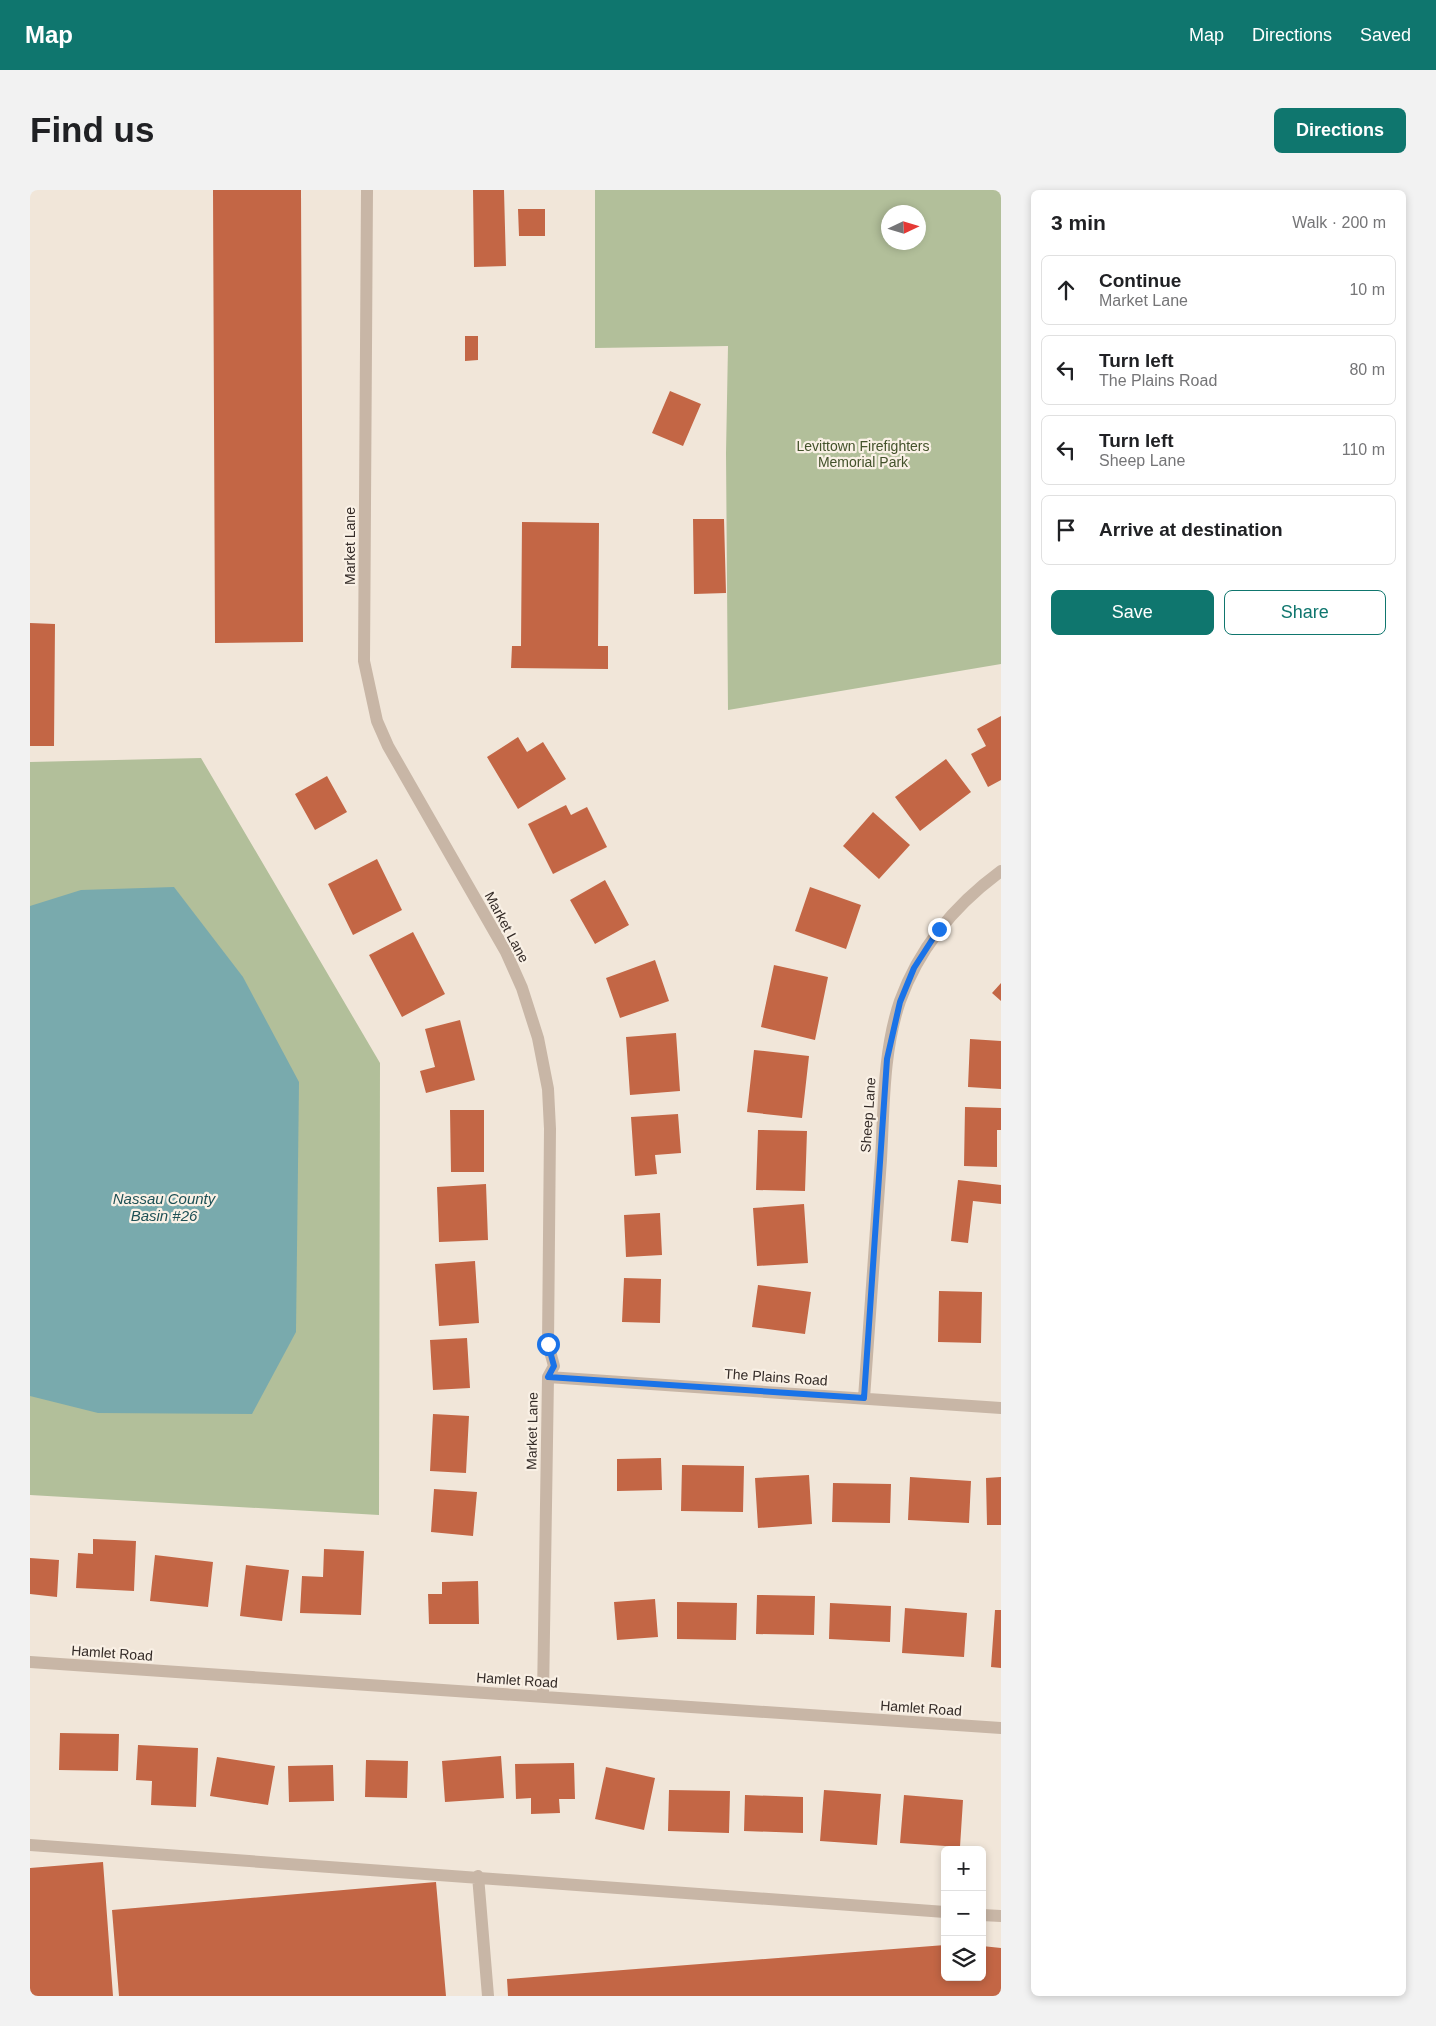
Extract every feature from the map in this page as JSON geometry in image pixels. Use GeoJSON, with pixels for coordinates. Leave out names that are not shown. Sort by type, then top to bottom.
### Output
{"type":"FeatureCollection","features":[{"type":"Feature","properties":{"kind":"street","name":"Market Lane"},"geometry":{"type":"LineString","coordinates":[[367,190],[364,661],[377,722],[388,746],[506,952],[522,988],[538,1038],[548,1089],[550,1129],[548,1344],[554,1366],[548,1377],[543,1697]]}},
{"type":"Feature","properties":{"kind":"street","name":"Sheep Lane"},"geometry":{"type":"LineString","coordinates":[[864,1398],[887,1059],[900,1002],[914,968],[939,929],[981,886],[1001,871]]}},
{"type":"Feature","properties":{"kind":"street","name":"The Plains Road"},"geometry":{"type":"LineString","coordinates":[[548,1377],[1001,1408]]}},
{"type":"Feature","properties":{"kind":"street","name":"Hamlet Road"},"geometry":{"type":"LineString","coordinates":[[30,1662],[1001,1728]]}},
{"type":"Feature","properties":{"kind":"street"},"geometry":{"type":"LineString","coordinates":[[30,1845],[478,1876],[941,1912]]}},
{"type":"Feature","properties":{"kind":"street"},"geometry":{"type":"LineString","coordinates":[[478,1876],[488,1996]]}},
{"type":"Feature","properties":{"kind":"street"},"geometry":{"type":"LineString","coordinates":[[986,1914],[1001,1916]]}},
{"type":"Feature","properties":{"kind":"green space","name":"Levittown Firefighters Memorial Park"},"geometry":{"type":"Polygon","coordinates":[[[595,190],[1001,190],[1001,664],[728,710],[726,453],[728,346],[595,348],[595,190]]]}},
{"type":"Feature","properties":{"kind":"green space"},"geometry":{"type":"Polygon","coordinates":[[[201,758],[380,1063],[379,1515],[30,1495],[30,762],[201,758]]]}},
{"type":"Feature","properties":{"kind":"water","name":"Nassau County Basin #26"},"geometry":{"type":"Polygon","coordinates":[[[174,887],[243,977],[299,1082],[296,1332],[252,1414],[98,1413],[30,1396],[30,906],[81,890],[174,887]]]}},
{"type":"Feature","properties":{"kind":"building"},"geometry":{"type":"Polygon","coordinates":[[[213,190],[301,190],[303,642],[215,643],[213,190]]]}},
{"type":"Feature","properties":{"kind":"building"},"geometry":{"type":"Polygon","coordinates":[[[473,190],[504,190],[506,266],[474,267],[473,190]]]}},
{"type":"Feature","properties":{"kind":"building"},"geometry":{"type":"Polygon","coordinates":[[[518,209],[545,209],[545,236],[519,236],[518,209]]]}},
{"type":"Feature","properties":{"kind":"building"},"geometry":{"type":"Polygon","coordinates":[[[465,336],[478,336],[478,360],[465,361],[465,336]]]}},
{"type":"Feature","properties":{"kind":"building"},"geometry":{"type":"Polygon","coordinates":[[[670,391],[701,404],[683,446],[652,433],[670,391]]]}},
{"type":"Feature","properties":{"kind":"building"},"geometry":{"type":"Polygon","coordinates":[[[693,519],[724,519],[726,593],[694,594],[693,519]]]}},
{"type":"Feature","properties":{"kind":"building"},"geometry":{"type":"Polygon","coordinates":[[[522,522],[599,523],[598,646],[608,646],[608,669],[511,668],[512,646],[521,646],[522,522]]]}},
{"type":"Feature","properties":{"kind":"building"},"geometry":{"type":"Polygon","coordinates":[[[30,623],[55,624],[54,746],[30,746],[30,623]]]}},
{"type":"Feature","properties":{"kind":"building"},"geometry":{"type":"Polygon","coordinates":[[[1001,716],[1001,780],[988,787],[971,754],[986,746],[977,729],[1001,716]]]}},
{"type":"Feature","properties":{"kind":"building"},"geometry":{"type":"Polygon","coordinates":[[[518,737],[527,752],[543,742],[566,779],[518,809],[487,757],[518,737]]]}},
{"type":"Feature","properties":{"kind":"building"},"geometry":{"type":"Polygon","coordinates":[[[946,759],[971,792],[920,831],[895,797],[946,759]]]}},
{"type":"Feature","properties":{"kind":"building"},"geometry":{"type":"Polygon","coordinates":[[[327,776],[347,812],[315,830],[295,794],[327,776]]]}},
{"type":"Feature","properties":{"kind":"building"},"geometry":{"type":"Polygon","coordinates":[[[566,805],[571,815],[587,807],[607,847],[553,874],[528,824],[566,805]]]}},
{"type":"Feature","properties":{"kind":"building"},"geometry":{"type":"Polygon","coordinates":[[[873,812],[910,845],[879,879],[843,846],[873,812]]]}},
{"type":"Feature","properties":{"kind":"building"},"geometry":{"type":"Polygon","coordinates":[[[377,859],[402,910],[353,935],[328,884],[377,859]]]}},
{"type":"Feature","properties":{"kind":"building"},"geometry":{"type":"Polygon","coordinates":[[[605,880],[629,925],[595,944],[570,900],[605,880]]]}},
{"type":"Feature","properties":{"kind":"building"},"geometry":{"type":"Polygon","coordinates":[[[810,887],[861,905],[846,949],[795,931],[810,887]]]}},
{"type":"Feature","properties":{"kind":"building"},"geometry":{"type":"Polygon","coordinates":[[[413,932],[445,994],[402,1017],[369,955],[413,932]]]}},
{"type":"Feature","properties":{"kind":"building"},"geometry":{"type":"Polygon","coordinates":[[[655,960],[669,1001],[620,1018],[606,978],[655,960]]]}},
{"type":"Feature","properties":{"kind":"building"},"geometry":{"type":"Polygon","coordinates":[[[774,965],[828,977],[815,1040],[761,1027],[774,965]]]}},
{"type":"Feature","properties":{"kind":"building"},"geometry":{"type":"Polygon","coordinates":[[[1001,983],[1001,1001],[992,993],[1001,983]]]}},
{"type":"Feature","properties":{"kind":"building"},"geometry":{"type":"Polygon","coordinates":[[[460,1020],[475,1080],[426,1093],[420,1071],[435,1067],[425,1029],[460,1020]]]}},
{"type":"Feature","properties":{"kind":"building"},"geometry":{"type":"Polygon","coordinates":[[[676,1033],[680,1091],[630,1095],[626,1037],[676,1033]]]}},
{"type":"Feature","properties":{"kind":"building"},"geometry":{"type":"Polygon","coordinates":[[[970,1039],[1001,1041],[1001,1089],[968,1087],[970,1039]]]}},
{"type":"Feature","properties":{"kind":"building"},"geometry":{"type":"Polygon","coordinates":[[[754,1050],[809,1056],[802,1118],[747,1112],[754,1050]]]}},
{"type":"Feature","properties":{"kind":"building"},"geometry":{"type":"Polygon","coordinates":[[[965,1107],[1001,1108],[1001,1130],[997,1130],[997,1167],[964,1166],[965,1107]]]}},
{"type":"Feature","properties":{"kind":"building"},"geometry":{"type":"Polygon","coordinates":[[[450,1110],[484,1110],[484,1172],[451,1172],[450,1110]]]}},
{"type":"Feature","properties":{"kind":"building"},"geometry":{"type":"Polygon","coordinates":[[[678,1114],[681,1153],[655,1155],[657,1174],[635,1176],[631,1117],[678,1114]]]}},
{"type":"Feature","properties":{"kind":"building"},"geometry":{"type":"Polygon","coordinates":[[[758,1130],[807,1131],[805,1191],[756,1190],[758,1130]]]}},
{"type":"Feature","properties":{"kind":"building"},"geometry":{"type":"Polygon","coordinates":[[[958,1180],[1001,1185],[1001,1204],[973,1201],[968,1243],[951,1241],[958,1180]]]}},
{"type":"Feature","properties":{"kind":"building"},"geometry":{"type":"Polygon","coordinates":[[[486,1184],[488,1240],[439,1242],[437,1187],[486,1184]]]}},
{"type":"Feature","properties":{"kind":"building"},"geometry":{"type":"Polygon","coordinates":[[[804,1204],[808,1263],[757,1266],[753,1208],[804,1204]]]}},
{"type":"Feature","properties":{"kind":"building"},"geometry":{"type":"Polygon","coordinates":[[[660,1213],[662,1255],[626,1257],[624,1215],[660,1213]]]}},
{"type":"Feature","properties":{"kind":"building"},"geometry":{"type":"Polygon","coordinates":[[[475,1261],[479,1323],[439,1326],[435,1264],[475,1261]]]}},
{"type":"Feature","properties":{"kind":"building"},"geometry":{"type":"Polygon","coordinates":[[[624,1278],[661,1279],[660,1323],[622,1322],[624,1278]]]}},
{"type":"Feature","properties":{"kind":"building"},"geometry":{"type":"Polygon","coordinates":[[[758,1285],[811,1292],[805,1334],[752,1327],[758,1285]]]}},
{"type":"Feature","properties":{"kind":"building"},"geometry":{"type":"Polygon","coordinates":[[[939,1291],[982,1292],[981,1343],[938,1342],[939,1291]]]}},
{"type":"Feature","properties":{"kind":"building"},"geometry":{"type":"Polygon","coordinates":[[[467,1338],[470,1388],[433,1390],[430,1340],[467,1338]]]}},
{"type":"Feature","properties":{"kind":"building"},"geometry":{"type":"Polygon","coordinates":[[[433,1414],[469,1416],[466,1473],[430,1471],[433,1414]]]}},
{"type":"Feature","properties":{"kind":"building"},"geometry":{"type":"Polygon","coordinates":[[[661,1458],[662,1490],[617,1491],[617,1459],[661,1458]]]}},
{"type":"Feature","properties":{"kind":"building"},"geometry":{"type":"Polygon","coordinates":[[[682,1465],[744,1466],[743,1512],[681,1511],[682,1465]]]}},
{"type":"Feature","properties":{"kind":"building"},"geometry":{"type":"Polygon","coordinates":[[[809,1475],[812,1524],[758,1528],[755,1478],[809,1475]]]}},
{"type":"Feature","properties":{"kind":"building"},"geometry":{"type":"Polygon","coordinates":[[[910,1477],[971,1481],[969,1523],[908,1520],[910,1477]]]}},
{"type":"Feature","properties":{"kind":"building"},"geometry":{"type":"Polygon","coordinates":[[[1001,1477],[1001,1525],[987,1525],[986,1478],[1001,1477]]]}},
{"type":"Feature","properties":{"kind":"building"},"geometry":{"type":"Polygon","coordinates":[[[833,1483],[891,1484],[890,1523],[832,1522],[833,1483]]]}},
{"type":"Feature","properties":{"kind":"building"},"geometry":{"type":"Polygon","coordinates":[[[434,1489],[477,1492],[473,1536],[431,1532],[434,1489]]]}},
{"type":"Feature","properties":{"kind":"building"},"geometry":{"type":"Polygon","coordinates":[[[93,1539],[136,1541],[134,1591],[76,1588],[78,1553],[93,1554],[93,1539]]]}},
{"type":"Feature","properties":{"kind":"building"},"geometry":{"type":"Polygon","coordinates":[[[324,1549],[364,1551],[361,1615],[300,1613],[302,1576],[323,1577],[324,1549]]]}},
{"type":"Feature","properties":{"kind":"building"},"geometry":{"type":"Polygon","coordinates":[[[155,1555],[213,1562],[208,1607],[150,1601],[155,1555]]]}},
{"type":"Feature","properties":{"kind":"building"},"geometry":{"type":"Polygon","coordinates":[[[30,1558],[59,1560],[57,1597],[30,1594],[30,1558]]]}},
{"type":"Feature","properties":{"kind":"building"},"geometry":{"type":"Polygon","coordinates":[[[246,1565],[289,1570],[282,1621],[240,1616],[246,1565]]]}},
{"type":"Feature","properties":{"kind":"building"},"geometry":{"type":"Polygon","coordinates":[[[478,1581],[479,1624],[429,1624],[428,1594],[442,1594],[442,1582],[478,1581]]]}},
{"type":"Feature","properties":{"kind":"building"},"geometry":{"type":"Polygon","coordinates":[[[757,1595],[815,1596],[814,1635],[756,1634],[757,1595]]]}},
{"type":"Feature","properties":{"kind":"building"},"geometry":{"type":"Polygon","coordinates":[[[655,1599],[658,1637],[617,1640],[614,1602],[655,1599]]]}},
{"type":"Feature","properties":{"kind":"building"},"geometry":{"type":"Polygon","coordinates":[[[677,1602],[737,1603],[736,1640],[677,1639],[677,1602]]]}},
{"type":"Feature","properties":{"kind":"building"},"geometry":{"type":"Polygon","coordinates":[[[830,1603],[891,1606],[890,1642],[829,1639],[830,1603]]]}},
{"type":"Feature","properties":{"kind":"building"},"geometry":{"type":"Polygon","coordinates":[[[905,1608],[967,1613],[964,1657],[902,1653],[905,1608]]]}},
{"type":"Feature","properties":{"kind":"building"},"geometry":{"type":"Polygon","coordinates":[[[995,1610],[1001,1610],[1001,1668],[991,1667],[995,1610]]]}},
{"type":"Feature","properties":{"kind":"building"},"geometry":{"type":"Polygon","coordinates":[[[60,1733],[119,1734],[118,1771],[59,1770],[60,1733]]]}},
{"type":"Feature","properties":{"kind":"building"},"geometry":{"type":"Polygon","coordinates":[[[138,1745],[198,1748],[196,1807],[151,1805],[152,1781],[136,1780],[138,1745]]]}},
{"type":"Feature","properties":{"kind":"building"},"geometry":{"type":"Polygon","coordinates":[[[501,1756],[504,1798],[445,1802],[442,1761],[501,1756]]]}},
{"type":"Feature","properties":{"kind":"building"},"geometry":{"type":"Polygon","coordinates":[[[217,1757],[275,1766],[268,1805],[210,1796],[217,1757]]]}},
{"type":"Feature","properties":{"kind":"building"},"geometry":{"type":"Polygon","coordinates":[[[366,1760],[408,1761],[407,1798],[365,1797],[366,1760]]]}},
{"type":"Feature","properties":{"kind":"building"},"geometry":{"type":"Polygon","coordinates":[[[574,1763],[575,1799],[559,1799],[560,1813],[531,1814],[531,1798],[516,1799],[515,1764],[574,1763]]]}},
{"type":"Feature","properties":{"kind":"building"},"geometry":{"type":"Polygon","coordinates":[[[333,1765],[334,1801],[289,1802],[288,1766],[333,1765]]]}},
{"type":"Feature","properties":{"kind":"building"},"geometry":{"type":"Polygon","coordinates":[[[606,1767],[655,1778],[644,1830],[595,1819],[606,1767]]]}},
{"type":"Feature","properties":{"kind":"building"},"geometry":{"type":"Polygon","coordinates":[[[669,1790],[730,1791],[729,1833],[668,1831],[669,1790]]]}},
{"type":"Feature","properties":{"kind":"building"},"geometry":{"type":"Polygon","coordinates":[[[824,1790],[881,1794],[877,1845],[820,1841],[824,1790]]]}},
{"type":"Feature","properties":{"kind":"building"},"geometry":{"type":"Polygon","coordinates":[[[745,1795],[803,1797],[803,1833],[744,1831],[745,1795]]]}},
{"type":"Feature","properties":{"kind":"building"},"geometry":{"type":"Polygon","coordinates":[[[904,1795],[963,1800],[960,1846],[900,1843],[904,1795]]]}},
{"type":"Feature","properties":{"kind":"building"},"geometry":{"type":"Polygon","coordinates":[[[103,1862],[113,1996],[30,1996],[30,1868],[103,1862]]]}},
{"type":"Feature","properties":{"kind":"building"},"geometry":{"type":"Polygon","coordinates":[[[436,1882],[446,1996],[119,1996],[112,1910],[436,1882]]]}},
{"type":"Feature","properties":{"kind":"building"},"geometry":{"type":"Polygon","coordinates":[[[941,1945],[941,1981],[986,1981],[986,1946],[1001,1948],[1001,1996],[508,1996],[507,1979],[941,1945]]]}},
{"type":"Feature","properties":{"kind":"route"},"geometry":{"type":"LineString","coordinates":[[548,1344],[554,1366],[548,1377],[864,1398],[887,1059],[900,1002],[914,968],[939,929]]}}]}
